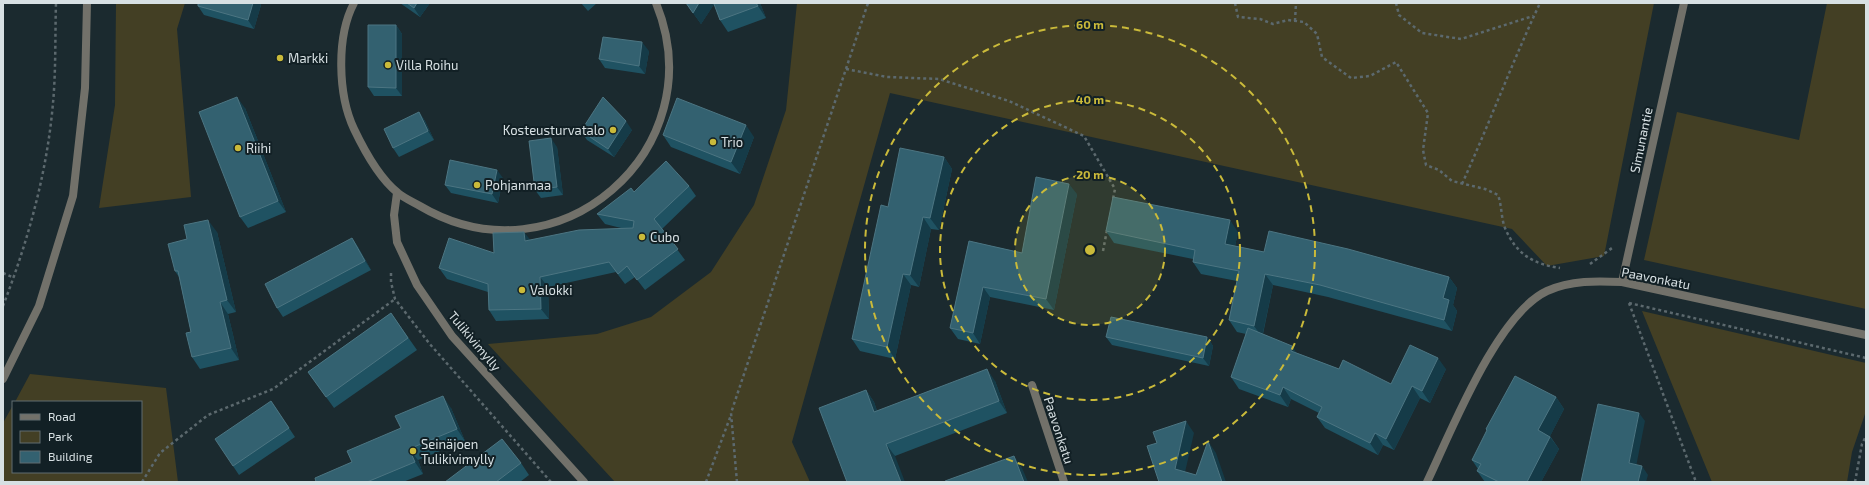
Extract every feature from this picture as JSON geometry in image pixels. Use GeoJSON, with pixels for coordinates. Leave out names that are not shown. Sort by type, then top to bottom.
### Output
{"type":"FeatureCollection","features":[{"type":"Feature","properties":{"kind":"street"},"geometry":{"type":"LineString","coordinates":[[3,379],[39,306],[73,196],[85,88],[86,3]]}},
{"type":"Feature","properties":{"kind":"street"},"geometry":{"type":"LineString","coordinates":[[354,3],[349,12],[340,62],[347,112],[368,159],[397,193],[439,218],[478,229],[519,230],[560,222],[596,204],[627,177],[651,143],[665,105],[670,64],[664,23],[656,3]]}},
{"type":"Feature","properties":{"kind":"street","name":"Simunantie"},"geometry":{"type":"LineString","coordinates":[[1622,282],[1684,3]]}},
{"type":"Feature","properties":{"kind":"street","name":"Tulikivimylly"},"geometry":{"type":"LineString","coordinates":[[397,193],[394,215],[397,242],[417,285],[452,336],[584,482]]}},
{"type":"Feature","properties":{"kind":"street","name":"Paavonkatu"},"geometry":{"type":"LineString","coordinates":[[1427,482],[1469,394],[1501,334],[1522,309],[1547,291],[1582,281],[1622,282],[1866,335]]}},
{"type":"Feature","properties":{"kind":"street","name":"Paavonkatu"},"geometry":{"type":"LineString","coordinates":[[1032,385],[1064,482]]}},
{"type":"Feature","properties":{"kind":"path"},"geometry":{"type":"LineString","coordinates":[[3,306],[29,234],[42,170],[53,104],[56,3]]}},
{"type":"Feature","properties":{"kind":"path"},"geometry":{"type":"LineString","coordinates":[[706,482],[731,413],[868,3]]}},
{"type":"Feature","properties":{"kind":"path"},"geometry":{"type":"LineString","coordinates":[[1235,3],[1238,17],[1260,19],[1273,24],[1295,21],[1304,22],[1317,34],[1322,58],[1351,78],[1370,76],[1396,62],[1428,113],[1423,150],[1426,165],[1439,170],[1452,181],[1485,189],[1498,195],[1502,206],[1505,228],[1525,258],[1547,266],[1565,268]]}},
{"type":"Feature","properties":{"kind":"path"},"geometry":{"type":"LineString","coordinates":[[1295,21],[1296,3]]}},
{"type":"Feature","properties":{"kind":"path"},"geometry":{"type":"LineString","coordinates":[[1396,3],[1399,15],[1422,33],[1460,39],[1534,16]]}},
{"type":"Feature","properties":{"kind":"path"},"geometry":{"type":"LineString","coordinates":[[1462,184],[1488,126],[1505,78],[1540,3]]}},
{"type":"Feature","properties":{"kind":"path"},"geometry":{"type":"LineString","coordinates":[[846,70],[887,77],[939,79],[1008,101],[1084,136],[1115,189],[1112,204]]}},
{"type":"Feature","properties":{"kind":"path"},"geometry":{"type":"LineString","coordinates":[[1103,251],[1107,228]]}},
{"type":"Feature","properties":{"kind":"path"},"geometry":{"type":"LineString","coordinates":[[1584,266],[1590,264],[1614,247],[1630,246]]}},
{"type":"Feature","properties":{"kind":"path"},"geometry":{"type":"LineString","coordinates":[[3,273],[14,278]]}},
{"type":"Feature","properties":{"kind":"path"},"geometry":{"type":"LineString","coordinates":[[1622,282],[1696,482]]}},
{"type":"Feature","properties":{"kind":"path"},"geometry":{"type":"LineString","coordinates":[[142,482],[160,454],[208,415],[273,389],[395,299],[429,343],[551,482]]}},
{"type":"Feature","properties":{"kind":"path"},"geometry":{"type":"LineString","coordinates":[[1629,303],[1866,358]]}},
{"type":"Feature","properties":{"kind":"path"},"geometry":{"type":"LineString","coordinates":[[731,413],[737,482]]}},
{"type":"Feature","properties":{"kind":"path"},"geometry":{"type":"LineString","coordinates":[[1855,482],[1862,444],[1866,436]]}},
{"type":"Feature","properties":{"kind":"green space"},"geometry":{"type":"Polygon","coordinates":[[[116,3],[185,3],[177,29],[191,197],[99,208],[115,105],[116,3]]]}},
{"type":"Feature","properties":{"kind":"green space"},"geometry":{"type":"Polygon","coordinates":[[[797,3],[1654,3],[1604,256],[1547,266],[1512,229],[890,93],[792,442],[810,482],[615,482],[488,344],[597,334],[651,317],[711,272],[754,205],[786,110],[797,3]]]}},
{"type":"Feature","properties":{"kind":"green space"},"geometry":{"type":"Polygon","coordinates":[[[1827,3],[1866,3],[1866,309],[1644,260],[1677,112],[1799,140],[1827,3]]]}},
{"type":"Feature","properties":{"kind":"green space"},"geometry":{"type":"Polygon","coordinates":[[[1642,311],[1866,363],[1866,411],[1852,452],[1847,482],[1712,482],[1642,311]]]}},
{"type":"Feature","properties":{"kind":"green space"},"geometry":{"type":"Polygon","coordinates":[[[30,374],[166,388],[178,482],[3,482],[3,423],[12,407],[12,473],[142,473],[142,401],[16,401],[30,374]]]}},
{"type":"Feature","properties":{"kind":"building"},"geometry":{"type":"Polygon","coordinates":[[[198,3],[253,3],[248,20],[198,6],[198,3]]]}},
{"type":"Feature","properties":{"kind":"building"},"geometry":{"type":"Polygon","coordinates":[[[407,3],[417,3],[414,8],[407,3]]]}},
{"type":"Feature","properties":{"kind":"building"},"geometry":{"type":"Polygon","coordinates":[[[686,3],[699,3],[693,13],[686,3]]]}},
{"type":"Feature","properties":{"kind":"building"},"geometry":{"type":"Polygon","coordinates":[[[756,3],[758,6],[720,20],[714,4],[756,3]]]}},
{"type":"Feature","properties":{"kind":"building","name":"Villa Roihu"},"geometry":{"type":"Polygon","coordinates":[[[368,25],[396,25],[396,88],[368,87],[368,25]]]}},
{"type":"Feature","properties":{"kind":"building"},"geometry":{"type":"Polygon","coordinates":[[[603,37],[642,42],[639,66],[599,59],[603,37]]]}},
{"type":"Feature","properties":{"kind":"building"},"geometry":{"type":"Polygon","coordinates":[[[237,97],[278,201],[240,217],[199,112],[237,97]]]}},
{"type":"Feature","properties":{"kind":"building"},"geometry":{"type":"Polygon","coordinates":[[[603,97],[626,121],[608,149],[581,131],[603,97]]]}},
{"type":"Feature","properties":{"kind":"building","name":"Trio"},"geometry":{"type":"Polygon","coordinates":[[[677,98],[746,125],[731,162],[663,135],[677,98]]]}},
{"type":"Feature","properties":{"kind":"building"},"geometry":{"type":"Polygon","coordinates":[[[419,112],[428,131],[393,148],[384,129],[419,112]]]}},
{"type":"Feature","properties":{"kind":"building"},"geometry":{"type":"Polygon","coordinates":[[[551,138],[557,187],[535,190],[529,141],[551,138]]]}},
{"type":"Feature","properties":{"kind":"building"},"geometry":{"type":"Polygon","coordinates":[[[900,148],[944,157],[930,218],[923,217],[910,275],[903,274],[887,347],[852,339],[881,205],[888,207],[900,148]]]}},
{"type":"Feature","properties":{"kind":"building"},"geometry":{"type":"Polygon","coordinates":[[[450,160],[497,170],[492,194],[445,185],[450,160]]]}},
{"type":"Feature","properties":{"kind":"building"},"geometry":{"type":"Polygon","coordinates":[[[666,161],[689,186],[654,219],[678,249],[637,280],[627,266],[618,274],[609,262],[540,277],[541,309],[489,310],[488,284],[439,268],[449,238],[494,253],[493,233],[524,232],[525,241],[579,230],[633,228],[634,221],[597,214],[631,188],[634,192],[666,161]]]}},
{"type":"Feature","properties":{"kind":"building"},"geometry":{"type":"Polygon","coordinates":[[[1036,177],[1069,184],[1046,299],[983,287],[973,333],[950,328],[969,241],[1022,253],[1036,177]]]}},
{"type":"Feature","properties":{"kind":"building"},"geometry":{"type":"Polygon","coordinates":[[[1113,197],[1230,220],[1225,244],[1264,252],[1269,231],[1348,249],[1449,277],[1443,298],[1449,300],[1444,320],[1320,285],[1265,274],[1254,326],[1229,320],[1239,271],[1193,262],[1195,250],[1106,231],[1113,197]]]}},
{"type":"Feature","properties":{"kind":"building"},"geometry":{"type":"Polygon","coordinates":[[[208,220],[227,300],[220,302],[231,348],[192,357],[186,333],[191,332],[178,271],[175,271],[168,244],[187,239],[184,225],[208,220]]]}},
{"type":"Feature","properties":{"kind":"building"},"geometry":{"type":"Polygon","coordinates":[[[352,238],[365,261],[277,308],[265,284],[352,238]]]}},
{"type":"Feature","properties":{"kind":"building"},"geometry":{"type":"Polygon","coordinates":[[[391,313],[408,338],[326,397],[308,372],[391,313]]]}},
{"type":"Feature","properties":{"kind":"building"},"geometry":{"type":"Polygon","coordinates":[[[1111,317],[1207,337],[1203,358],[1106,337],[1111,317]]]}},
{"type":"Feature","properties":{"kind":"building"},"geometry":{"type":"Polygon","coordinates":[[[1248,328],[1292,346],[1291,351],[1339,369],[1343,360],[1391,384],[1410,345],[1438,358],[1422,391],[1412,386],[1386,439],[1375,433],[1370,443],[1317,417],[1322,407],[1283,387],[1280,395],[1231,377],[1248,328]]]}},
{"type":"Feature","properties":{"kind":"building"},"geometry":{"type":"Polygon","coordinates":[[[987,369],[999,401],[886,444],[901,482],[847,482],[819,408],[866,390],[874,412],[987,369]]]}},
{"type":"Feature","properties":{"kind":"building"},"geometry":{"type":"Polygon","coordinates":[[[1515,376],[1556,397],[1538,430],[1550,437],[1527,482],[1499,482],[1477,471],[1481,464],[1472,460],[1487,430],[1486,429],[1515,376]]]}},
{"type":"Feature","properties":{"kind":"building"},"geometry":{"type":"Polygon","coordinates":[[[443,396],[457,429],[409,449],[415,462],[367,482],[316,482],[315,478],[352,462],[347,451],[401,428],[395,416],[443,396]]]}},
{"type":"Feature","properties":{"kind":"building"},"geometry":{"type":"Polygon","coordinates":[[[271,401],[289,428],[233,466],[215,439],[271,401]]]}},
{"type":"Feature","properties":{"kind":"building"},"geometry":{"type":"Polygon","coordinates":[[[1598,404],[1639,413],[1629,463],[1642,466],[1638,482],[1581,482],[1598,404]]]}},
{"type":"Feature","properties":{"kind":"building"},"geometry":{"type":"Polygon","coordinates":[[[1186,421],[1175,469],[1196,475],[1208,441],[1222,482],[1159,482],[1147,446],[1157,443],[1153,432],[1186,421]]]}},
{"type":"Feature","properties":{"kind":"building"},"geometry":{"type":"Polygon","coordinates":[[[502,439],[521,463],[496,482],[445,482],[502,439]]]}},
{"type":"Feature","properties":{"kind":"building"},"geometry":{"type":"Polygon","coordinates":[[[1014,456],[1024,482],[945,482],[945,481],[1014,456]]]}},
{"type":"Feature","properties":{"kind":"place","name":"Markki"},"geometry":{"type":"Point","coordinates":[280,58]}},
{"type":"Feature","properties":{"kind":"place","name":"Villa Roihu"},"geometry":{"type":"Point","coordinates":[388,65]}},
{"type":"Feature","properties":{"kind":"place","name":"Kosteusturvatalo"},"geometry":{"type":"Point","coordinates":[613,130]}},
{"type":"Feature","properties":{"kind":"place","name":"Trio"},"geometry":{"type":"Point","coordinates":[713,142]}},
{"type":"Feature","properties":{"kind":"place","name":"Riihi"},"geometry":{"type":"Point","coordinates":[238,148]}},
{"type":"Feature","properties":{"kind":"place","name":"Pohjanmaa"},"geometry":{"type":"Point","coordinates":[477,185]}},
{"type":"Feature","properties":{"kind":"place","name":"Cubo"},"geometry":{"type":"Point","coordinates":[642,237]}},
{"type":"Feature","properties":{"kind":"place","name":"Valokki"},"geometry":{"type":"Point","coordinates":[522,290]}},
{"type":"Feature","properties":{"kind":"place","name":"Seinäjoen Tulikivimylly"},"geometry":{"type":"Point","coordinates":[413,451]}}]}
